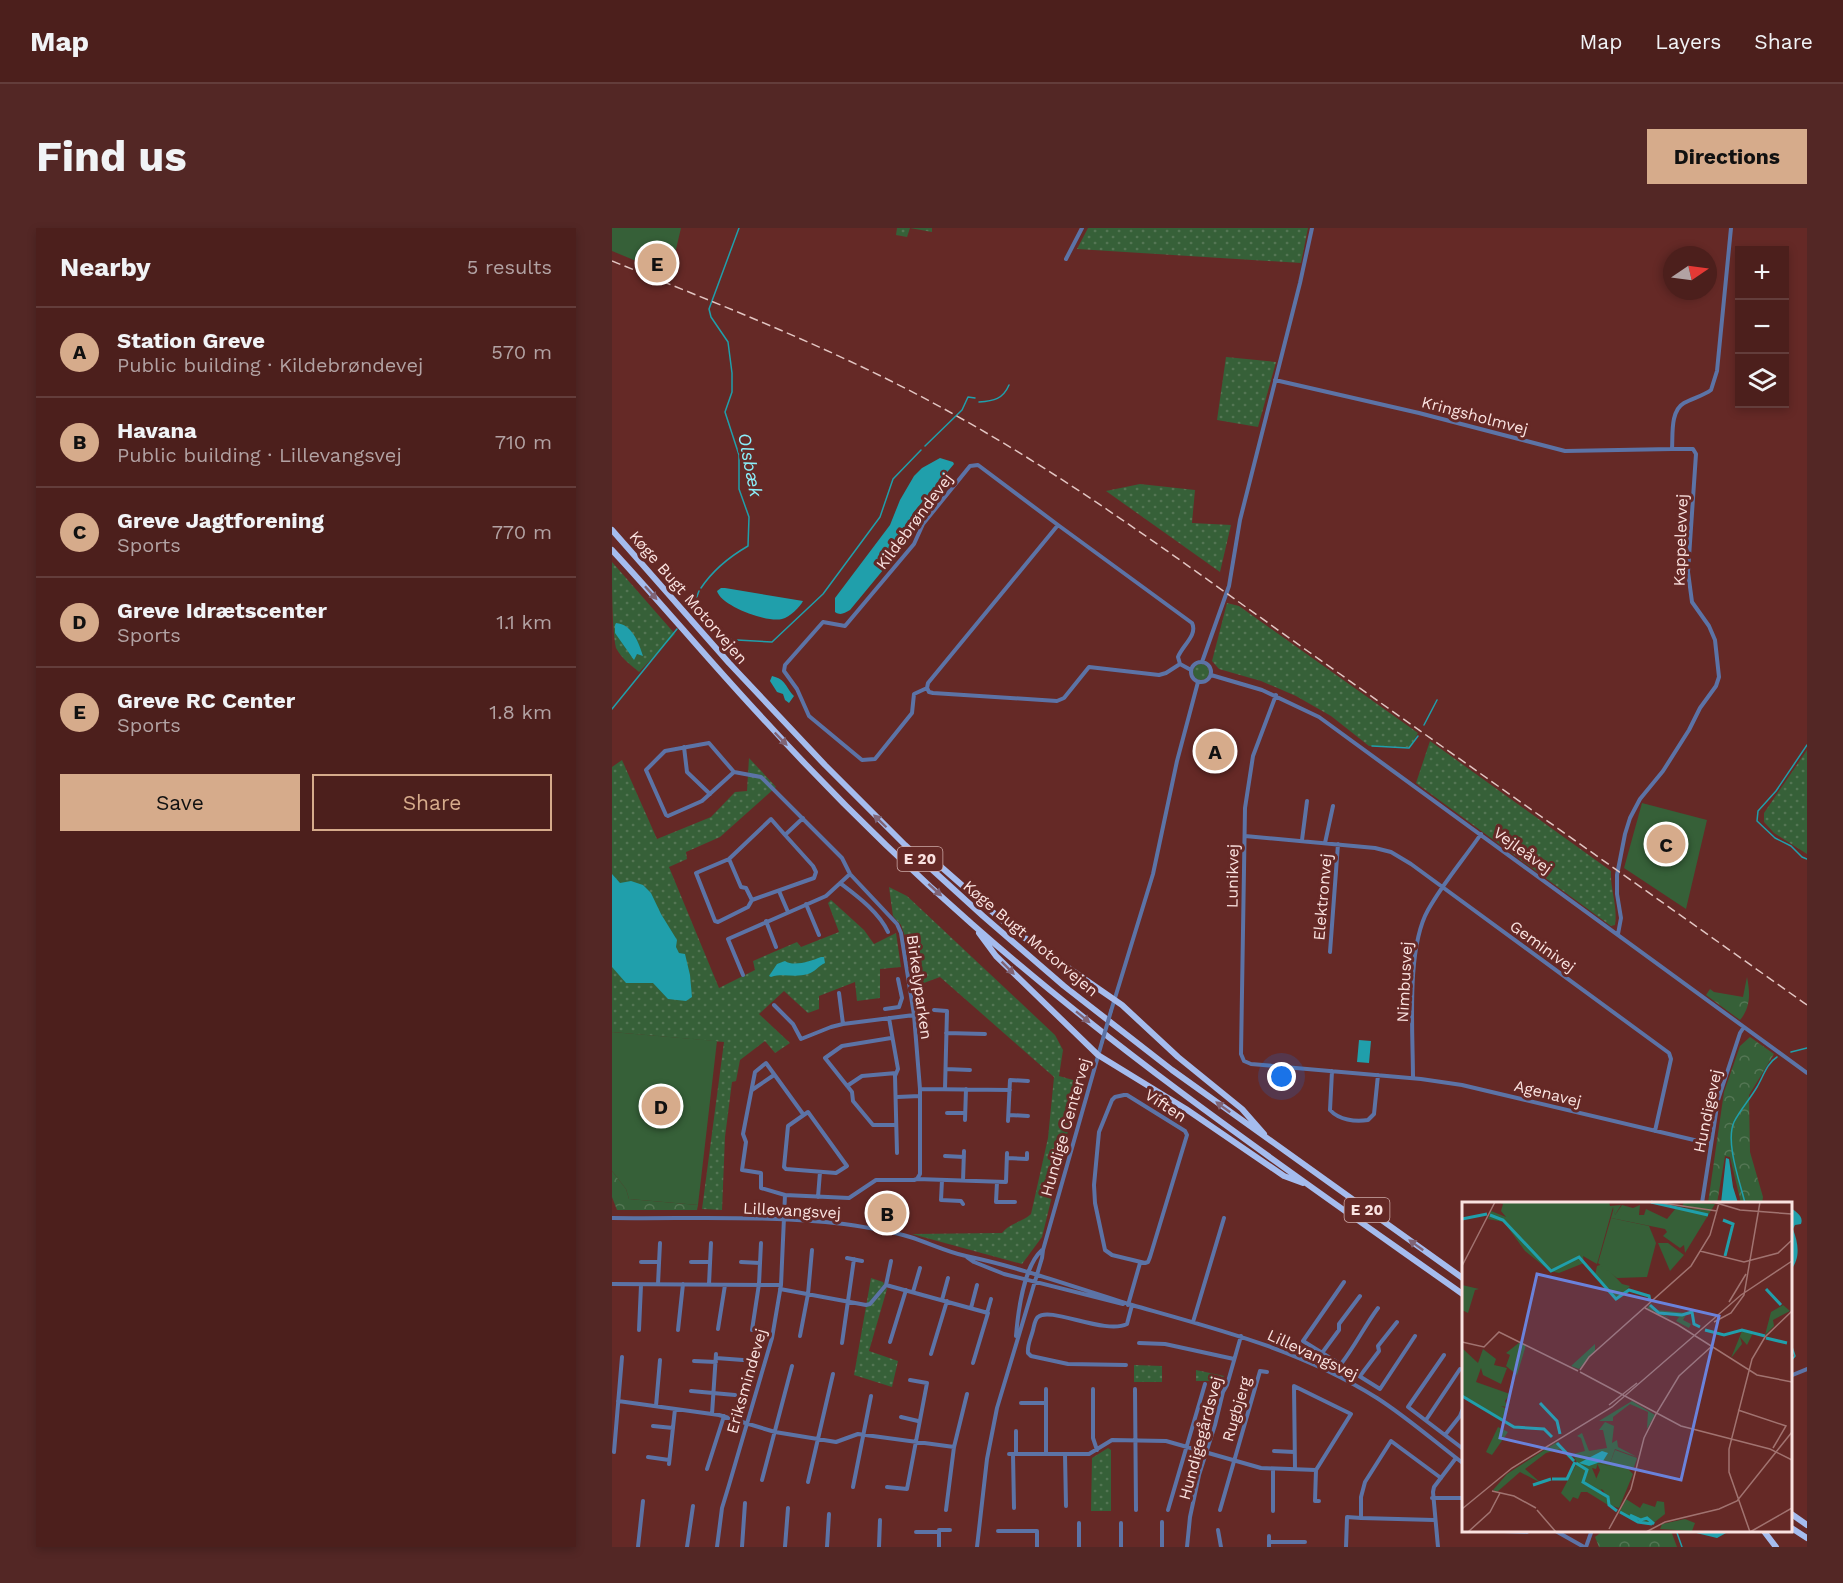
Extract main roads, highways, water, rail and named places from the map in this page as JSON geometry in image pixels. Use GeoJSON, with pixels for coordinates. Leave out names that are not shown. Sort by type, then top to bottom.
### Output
{"type":"FeatureCollection","features":[{"type":"Feature","properties":{"kind":"highway","name":"Køge Bugt Motorvejen"},"geometry":{"type":"LineString","coordinates":[[612,530],[777,716],[905,845],[983,916],[1064,986],[1172,1070],[1462,1278]]}},
{"type":"Feature","properties":{"kind":"highway","name":"Køge Bugt Motorvejen"},"geometry":{"type":"LineString","coordinates":[[612,550],[807,766],[895,853],[971,923],[1116,1044],[1462,1294]]}},
{"type":"Feature","properties":{"kind":"highway"},"geometry":{"type":"LineString","coordinates":[[905,845],[939,865],[1012,929],[1115,1000],[1178,1057],[1242,1109],[1270,1141]]}},
{"type":"Feature","properties":{"kind":"highway"},"geometry":{"type":"LineString","coordinates":[[971,923],[996,956],[1098,1056],[1186,1109],[1284,1176],[1312,1187]]}},
{"type":"Feature","properties":{"kind":"highway"},"geometry":{"type":"LineString","coordinates":[[1792,1514],[1807,1525]]}},
{"type":"Feature","properties":{"kind":"highway"},"geometry":{"type":"LineString","coordinates":[[1792,1528],[1807,1538]]}},
{"type":"Feature","properties":{"kind":"highway"},"geometry":{"type":"LineString","coordinates":[[1765,1532],[1776,1547]]}},
{"type":"Feature","properties":{"kind":"water"},"geometry":{"type":"Polygon","coordinates":[[[940,458],[954,464],[913,513],[909,523],[907,541],[850,610],[841,614],[835,612],[835,598],[890,525],[900,500],[914,476],[922,468],[940,458]]]}},
{"type":"Feature","properties":{"kind":"water"},"geometry":{"type":"Polygon","coordinates":[[[721,588],[803,601],[794,612],[785,618],[775,620],[735,608],[720,597],[717,591],[721,588]]]}},
{"type":"Feature","properties":{"kind":"water"},"geometry":{"type":"Polygon","coordinates":[[[616,623],[631,630],[643,656],[637,654],[634,660],[615,633],[616,623]]]}},
{"type":"Feature","properties":{"kind":"water"},"geometry":{"type":"Polygon","coordinates":[[[772,676],[783,682],[794,696],[789,703],[783,694],[777,692],[770,681],[772,676]]]}},
{"type":"Feature","properties":{"kind":"water"},"geometry":{"type":"Polygon","coordinates":[[[612,874],[620,883],[631,881],[643,885],[651,893],[677,940],[676,947],[679,953],[685,954],[692,997],[686,1001],[668,999],[653,983],[626,983],[612,967],[612,874]]]}},
{"type":"Feature","properties":{"kind":"water"},"geometry":{"type":"Polygon","coordinates":[[[824,957],[825,963],[808,974],[769,976],[777,964],[785,961],[789,963],[808,962],[824,957]]]}},
{"type":"Feature","properties":{"kind":"water"},"geometry":{"type":"Polygon","coordinates":[[[1359,1040],[1371,1041],[1369,1063],[1357,1062],[1359,1040]]]}},
{"type":"Feature","properties":{"kind":"water"},"geometry":{"type":"Polygon","coordinates":[[[1726,1158],[1729,1159],[1738,1202],[1721,1202],[1726,1158]]]}},
{"type":"Feature","properties":{"kind":"water"},"geometry":{"type":"Polygon","coordinates":[[[1792,1209],[1802,1221],[1793,1229],[1798,1250],[1792,1268],[1792,1209]]]}},
{"type":"Feature","properties":{"kind":"water"},"geometry":{"type":"Polygon","coordinates":[[[1692,1532],[1726,1532],[1717,1538],[1692,1532]]]}},
{"type":"Feature","properties":{"kind":"waterway","name":"Olsbæk"},"geometry":{"type":"LineString","coordinates":[[701,588],[722,564],[748,546],[749,517],[739,489],[739,455],[725,412],[732,392],[728,342],[711,317],[709,309],[739,228]]}},
{"type":"Feature","properties":{"kind":"waterway"},"geometry":{"type":"LineString","coordinates":[[979,402],[997,398],[1009,385]]}},
{"type":"Feature","properties":{"kind":"waterway"},"geometry":{"type":"LineString","coordinates":[[925,446],[962,410],[968,397],[975,398]]}},
{"type":"Feature","properties":{"kind":"waterway"},"geometry":{"type":"LineString","coordinates":[[737,640],[772,642],[823,594],[880,517],[893,479],[921,450]]}},
{"type":"Feature","properties":{"kind":"waterway","name":"Olsbæk"},"geometry":{"type":"LineString","coordinates":[[696,613],[700,612],[696,599],[699,591]]}},
{"type":"Feature","properties":{"kind":"waterway"},"geometry":{"type":"LineString","coordinates":[[700,612],[726,638],[733,640]]}},
{"type":"Feature","properties":{"kind":"waterway","name":"Olsbæk"},"geometry":{"type":"LineString","coordinates":[[612,709],[677,629]]}},
{"type":"Feature","properties":{"kind":"waterway"},"geometry":{"type":"LineString","coordinates":[[1424,725],[1437,700]]}},
{"type":"Feature","properties":{"kind":"waterway"},"geometry":{"type":"LineString","coordinates":[[1372,746],[1409,748],[1418,736]]}},
{"type":"Feature","properties":{"kind":"waterway"},"geometry":{"type":"LineString","coordinates":[[1807,745],[1776,791],[1758,811],[1757,821],[1775,838],[1791,846],[1807,859]]}},
{"type":"Feature","properties":{"kind":"waterway"},"geometry":{"type":"LineString","coordinates":[[1791,1052],[1807,1048]]}},
{"type":"Feature","properties":{"kind":"waterway"},"geometry":{"type":"LineString","coordinates":[[1745,1202],[1732,1151],[1732,1130],[1736,1118],[1768,1066],[1777,1057]]}},
{"type":"Feature","properties":{"kind":"waterway"},"geometry":{"type":"LineString","coordinates":[[1792,1347],[1795,1356],[1792,1360]]}},
{"type":"Feature","properties":{"kind":"waterway"},"geometry":{"type":"LineString","coordinates":[[1677,1532],[1682,1547]]}},
{"type":"Feature","properties":{"kind":"railway"},"geometry":{"type":"LineString","coordinates":[[612,261],[786,332],[871,371],[955,415],[1046,470],[1179,559],[1807,1005]]}},
{"type":"Feature","properties":{"kind":"place","name":"Greve RC Center"},"geometry":{"type":"Point","coordinates":[657,263]}},
{"type":"Feature","properties":{"kind":"place","name":"Station Greve"},"geometry":{"type":"Point","coordinates":[1215,751]}},
{"type":"Feature","properties":{"kind":"place","name":"Greve Jagtforening"},"geometry":{"type":"Point","coordinates":[1666,844]}},
{"type":"Feature","properties":{"kind":"place","name":"Greve Idrætscenter"},"geometry":{"type":"Point","coordinates":[661,1106]}},
{"type":"Feature","properties":{"kind":"place","name":"Havana"},"geometry":{"type":"Point","coordinates":[887,1213]}}]}
